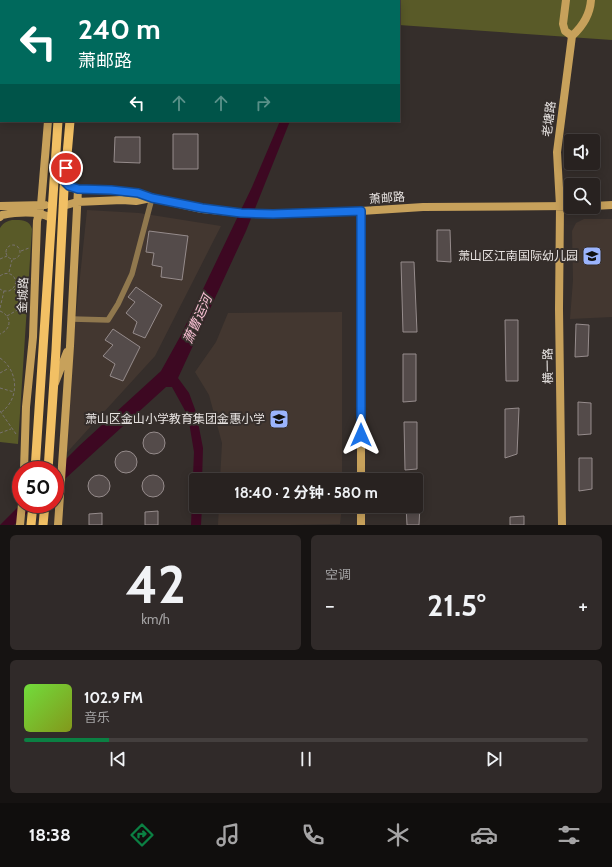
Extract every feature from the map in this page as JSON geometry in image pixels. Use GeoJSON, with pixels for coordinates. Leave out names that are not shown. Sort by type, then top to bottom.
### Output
{"type":"FeatureCollection","features":[{"type":"Feature","properties":{"kind":"main road"},"geometry":{"type":"LineString","coordinates":[[566,0],[563,24],[565,31],[572,36],[581,29],[586,19],[591,0]]}},
{"type":"Feature","properties":{"kind":"main road","name":"老塘路"},"geometry":{"type":"LineString","coordinates":[[560,206],[557,152],[572,36]]}},
{"type":"Feature","properties":{"kind":"main road","name":"金城路"},"geometry":{"type":"LineString","coordinates":[[24,461],[26,407],[33,337],[37,221],[41,205],[48,122]]}},
{"type":"Feature","properties":{"kind":"main road","name":"金城路"},"geometry":{"type":"LineString","coordinates":[[37,461],[58,122]]}},
{"type":"Feature","properties":{"kind":"main road"},"geometry":{"type":"LineString","coordinates":[[49,461],[65,182],[71,123]]}},
{"type":"Feature","properties":{"kind":"main road","name":"萧邮路"},"geometry":{"type":"LineString","coordinates":[[65,182],[69,186],[78,189],[138,193],[152,198],[202,208],[241,213],[265,214],[361,211],[423,207],[564,206]]}},
{"type":"Feature","properties":{"kind":"main road"},"geometry":{"type":"LineString","coordinates":[[58,525],[72,319],[78,189]]}},
{"type":"Feature","properties":{"kind":"main road"},"geometry":{"type":"LineString","coordinates":[[64,206],[77,202],[122,200],[136,201],[152,198]]}},
{"type":"Feature","properties":{"kind":"main road"},"geometry":{"type":"LineString","coordinates":[[0,206],[52,205]]}},
{"type":"Feature","properties":{"kind":"main road"},"geometry":{"type":"LineString","coordinates":[[600,206],[612,205]]}},
{"type":"Feature","properties":{"kind":"main road","name":"横一路"},"geometry":{"type":"LineString","coordinates":[[560,206],[559,309],[562,525]]}},
{"type":"Feature","properties":{"kind":"main road"},"geometry":{"type":"LineString","coordinates":[[361,211],[361,473]]}},
{"type":"Feature","properties":{"kind":"main road"},"geometry":{"type":"LineString","coordinates":[[0,217],[2,215],[10,214],[39,214],[51,218]]}},
{"type":"Feature","properties":{"kind":"main road"},"geometry":{"type":"LineString","coordinates":[[54,387],[70,346]]}},
{"type":"Feature","properties":{"kind":"main road"},"geometry":{"type":"LineString","coordinates":[[20,525],[21,513]]}},
{"type":"Feature","properties":{"kind":"main road"},"geometry":{"type":"LineString","coordinates":[[31,525],[32,513]]}},
{"type":"Feature","properties":{"kind":"main road"},"geometry":{"type":"LineString","coordinates":[[43,525],[44,513]]}},
{"type":"Feature","properties":{"kind":"main road"},"geometry":{"type":"LineString","coordinates":[[361,513],[361,525]]}},
{"type":"Feature","properties":{"kind":"street"},"geometry":{"type":"LineString","coordinates":[[72,319],[108,320],[118,304],[132,274],[152,198]]}},
{"type":"Feature","properties":{"kind":"path"},"geometry":{"type":"LineString","coordinates":[[13,245],[18,247],[20,255],[17,259],[12,260],[8,258],[6,251],[13,245]]}},
{"type":"Feature","properties":{"kind":"path"},"geometry":{"type":"LineString","coordinates":[[0,259],[7,256]]}},
{"type":"Feature","properties":{"kind":"path"},"geometry":{"type":"LineString","coordinates":[[9,274],[12,260]]}},
{"type":"Feature","properties":{"kind":"path"},"geometry":{"type":"LineString","coordinates":[[0,276],[3,274],[9,274],[15,279],[15,285],[9,291],[0,289]]}},
{"type":"Feature","properties":{"kind":"path"},"geometry":{"type":"LineString","coordinates":[[7,316],[26,305],[24,299],[13,288]]}},
{"type":"Feature","properties":{"kind":"path"},"geometry":{"type":"LineString","coordinates":[[0,308],[4,291]]}},
{"type":"Feature","properties":{"kind":"path"},"geometry":{"type":"LineString","coordinates":[[0,311],[5,313],[9,323],[6,331],[0,334]]}},
{"type":"Feature","properties":{"kind":"path"},"geometry":{"type":"LineString","coordinates":[[0,358],[6,362],[15,380],[13,397],[9,404],[0,412],[16,434]]}},
{"type":"Feature","properties":{"kind":"path"},"geometry":{"type":"LineString","coordinates":[[0,374],[10,368]]}},
{"type":"Feature","properties":{"kind":"path"},"geometry":{"type":"LineString","coordinates":[[0,388],[14,392]]}},
{"type":"Feature","properties":{"kind":"path"},"geometry":{"type":"LineString","coordinates":[[0,432],[12,428]]}},
{"type":"Feature","properties":{"kind":"shaded area"},"geometry":{"type":"Polygon","coordinates":[[[400,0],[612,0],[612,40],[400,25],[400,0]]]}},
{"type":"Feature","properties":{"kind":"shaded area"},"geometry":{"type":"Polygon","coordinates":[[[87,210],[139,213],[221,226],[155,356],[61,459],[87,210]]]}},
{"type":"Feature","properties":{"kind":"shaded area","name":"萧山区江南国际幼儿园"},"geometry":{"type":"Polygon","coordinates":[[[584,219],[612,219],[612,317],[570,319],[573,280],[572,231],[576,223],[584,219]]]}},
{"type":"Feature","properties":{"kind":"shaded area"},"geometry":{"type":"Polygon","coordinates":[[[12,220],[27,222],[32,229],[18,444],[0,442],[0,228],[5,222],[12,220]]]}},
{"type":"Feature","properties":{"kind":"shaded area","name":"萧山区金山小学教育集团金惠小学"},"geometry":{"type":"Polygon","coordinates":[[[342,312],[342,473],[220,473],[222,443],[209,395],[195,372],[216,342],[228,313],[342,312]]]}},
{"type":"Feature","properties":{"kind":"shaded area"},"geometry":{"type":"Polygon","coordinates":[[[219,513],[341,513],[340,524],[218,525],[219,513]]]}},
{"type":"Feature","properties":{"kind":"water","name":"萧曹运河"},"geometry":{"type":"Polygon","coordinates":[[[280,122],[290,122],[246,231],[178,378],[189,393],[196,412],[203,448],[202,473],[193,473],[194,452],[188,416],[172,387],[166,387],[64,480],[64,461],[161,371],[181,335],[252,187],[280,122]]]}},
{"type":"Feature","properties":{"kind":"water"},"geometry":{"type":"Polygon","coordinates":[[[12,513],[27,513],[14,525],[0,525],[12,513]]]}},
{"type":"Feature","properties":{"kind":"water"},"geometry":{"type":"Polygon","coordinates":[[[191,513],[202,513],[201,525],[191,525],[191,513]]]}},
{"type":"Feature","properties":{"kind":"building"},"geometry":{"type":"Polygon","coordinates":[[[173,134],[198,134],[198,169],[173,169],[173,134]]]}},
{"type":"Feature","properties":{"kind":"building"},"geometry":{"type":"Polygon","coordinates":[[[115,137],[140,137],[140,163],[114,162],[115,137]]]}},
{"type":"Feature","properties":{"kind":"building"},"geometry":{"type":"Polygon","coordinates":[[[437,230],[450,230],[451,262],[437,261],[437,230]]]}},
{"type":"Feature","properties":{"kind":"building"},"geometry":{"type":"Polygon","coordinates":[[[149,231],[188,236],[182,280],[161,277],[162,267],[152,265],[154,253],[146,252],[149,231]]]}},
{"type":"Feature","properties":{"kind":"building"},"geometry":{"type":"Polygon","coordinates":[[[401,262],[414,262],[417,332],[403,332],[401,262]]]}},
{"type":"Feature","properties":{"kind":"building"},"geometry":{"type":"Polygon","coordinates":[[[136,287],[162,305],[145,338],[133,333],[137,322],[126,313],[135,302],[128,297],[136,287]]]}},
{"type":"Feature","properties":{"kind":"building"},"geometry":{"type":"Polygon","coordinates":[[[505,320],[518,320],[518,381],[506,381],[505,320]]]}},
{"type":"Feature","properties":{"kind":"building"},"geometry":{"type":"Polygon","coordinates":[[[576,324],[589,325],[588,356],[575,357],[576,324]]]}},
{"type":"Feature","properties":{"kind":"building"},"geometry":{"type":"Polygon","coordinates":[[[113,329],[140,347],[123,381],[110,376],[115,364],[103,356],[113,345],[105,340],[113,329]]]}},
{"type":"Feature","properties":{"kind":"building"},"geometry":{"type":"Polygon","coordinates":[[[403,354],[416,354],[416,401],[403,402],[403,354]]]}},
{"type":"Feature","properties":{"kind":"building"},"geometry":{"type":"Polygon","coordinates":[[[578,402],[591,403],[591,434],[578,435],[578,402]]]}},
{"type":"Feature","properties":{"kind":"building"},"geometry":{"type":"Polygon","coordinates":[[[519,408],[517,454],[505,458],[505,409],[519,408]]]}},
{"type":"Feature","properties":{"kind":"building"},"geometry":{"type":"Polygon","coordinates":[[[404,422],[417,422],[417,469],[405,470],[404,422]]]}},
{"type":"Feature","properties":{"kind":"building"},"geometry":{"type":"Polygon","coordinates":[[[154,432],[162,435],[165,443],[162,451],[154,454],[146,451],[143,443],[146,435],[154,432]]]}},
{"type":"Feature","properties":{"kind":"building"},"geometry":{"type":"Polygon","coordinates":[[[126,451],[134,454],[137,462],[134,470],[126,473],[118,470],[115,462],[118,454],[126,451]]]}},
{"type":"Feature","properties":{"kind":"building"},"geometry":{"type":"Polygon","coordinates":[[[579,458],[592,458],[592,489],[579,491],[579,458]]]}},
{"type":"Feature","properties":{"kind":"building"},"geometry":{"type":"Polygon","coordinates":[[[99,475],[107,478],[110,486],[107,494],[99,497],[91,494],[88,486],[91,478],[99,475]]]}},
{"type":"Feature","properties":{"kind":"building"},"geometry":{"type":"Polygon","coordinates":[[[153,475],[161,478],[164,486],[161,494],[153,497],[145,494],[142,486],[145,478],[153,475]]]}},
{"type":"Feature","properties":{"kind":"building"},"geometry":{"type":"Polygon","coordinates":[[[158,511],[158,525],[145,525],[145,512],[158,511]]]}},
{"type":"Feature","properties":{"kind":"building"},"geometry":{"type":"Polygon","coordinates":[[[102,513],[102,525],[89,525],[89,514],[102,513]]]}},
{"type":"Feature","properties":{"kind":"building"},"geometry":{"type":"Polygon","coordinates":[[[406,513],[420,513],[419,525],[407,525],[406,513]]]}},
{"type":"Feature","properties":{"kind":"building"},"geometry":{"type":"Polygon","coordinates":[[[524,516],[524,525],[510,525],[510,517],[524,516]]]}},
{"type":"Feature","properties":{"kind":"place","name":"萧山区江南国际幼儿园"},"geometry":{"type":"Point","coordinates":[592,256]}},
{"type":"Feature","properties":{"kind":"place","name":"萧山区金山小学教育集团金惠小学"},"geometry":{"type":"Point","coordinates":[279,419]}},
{"type":"Feature","properties":{"kind":"route"},"geometry":{"type":"LineString","coordinates":[[66,168],[65,182],[69,186],[78,189],[138,193],[152,198],[202,208],[241,213],[273,214],[361,211],[361,435]]}}]}
